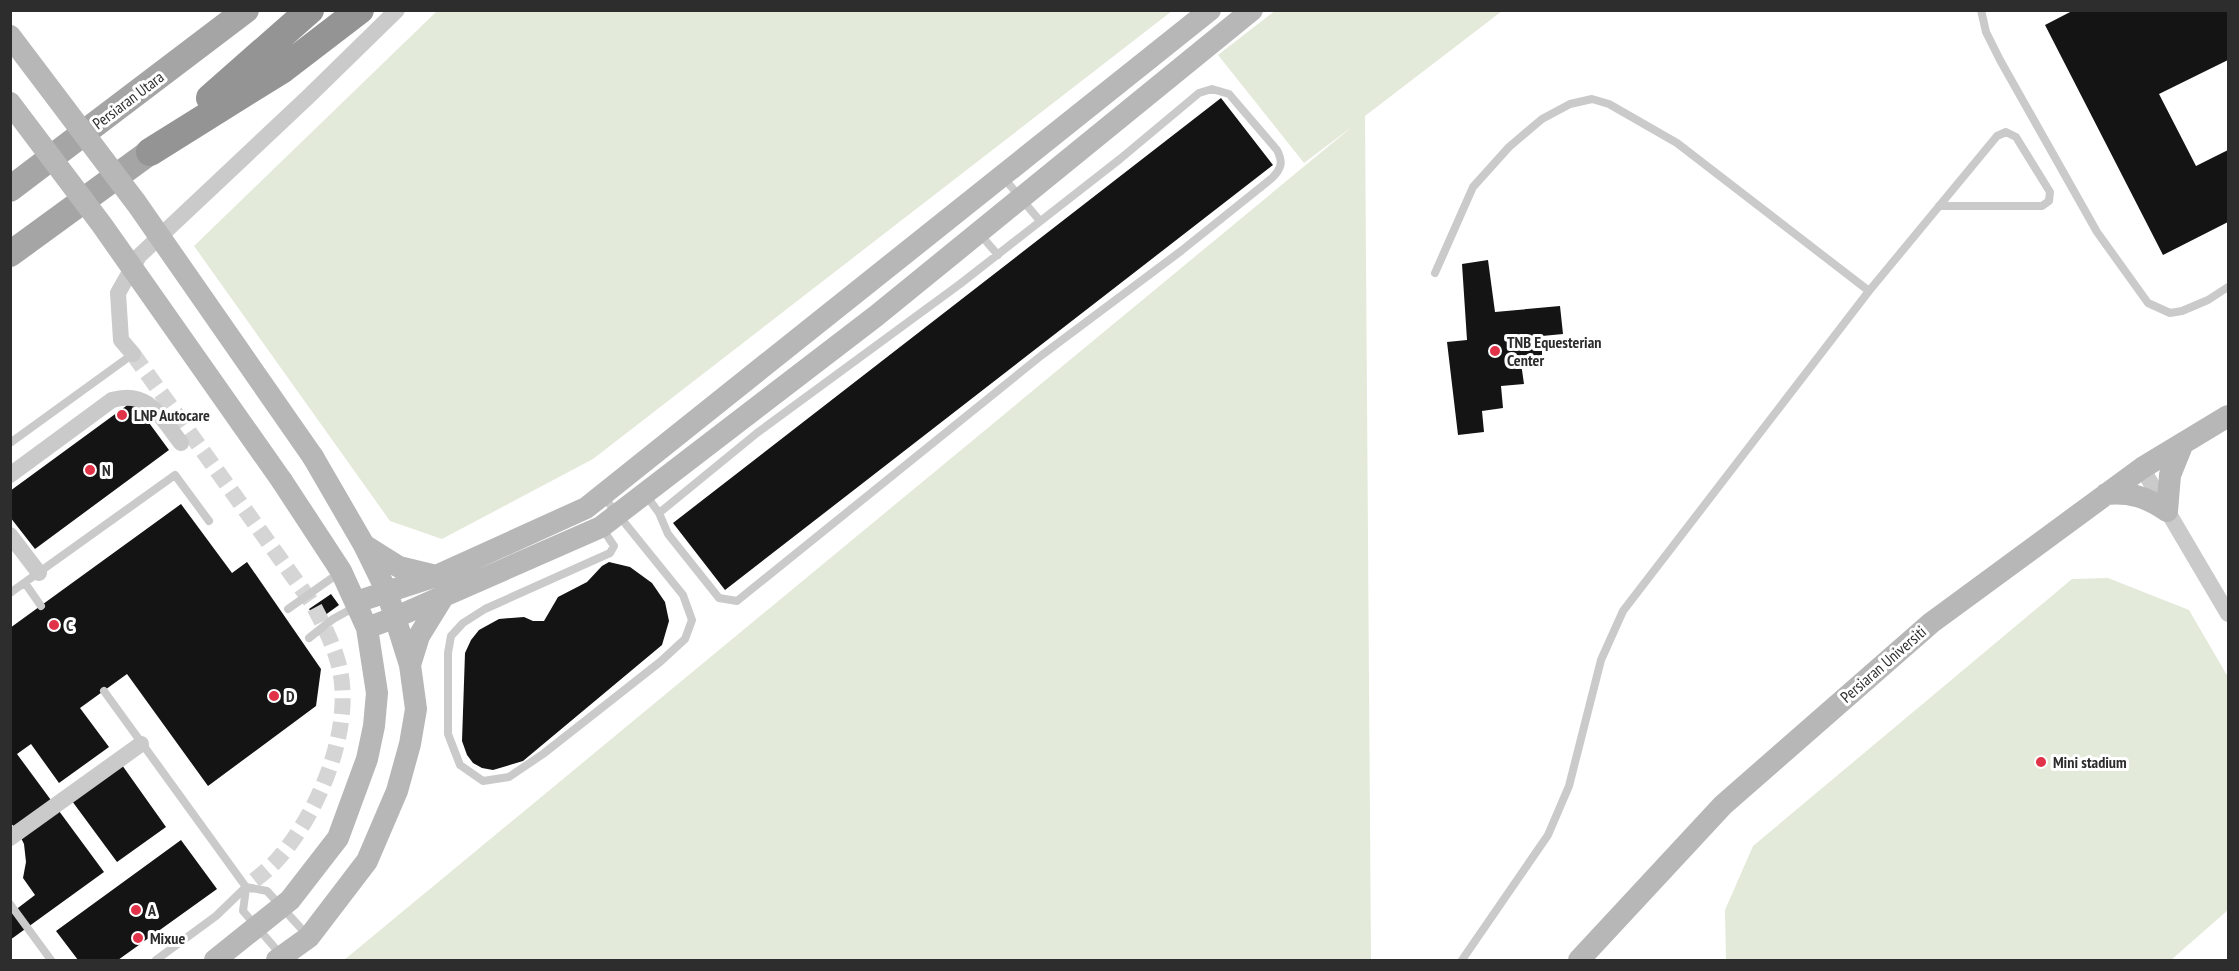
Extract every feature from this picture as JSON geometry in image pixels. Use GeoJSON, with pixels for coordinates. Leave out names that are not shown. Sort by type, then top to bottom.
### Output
{"type":"FeatureCollection","features":[{"type":"Feature","properties":{"kind":"highway"},"geometry":{"type":"LineString","coordinates":[[150,152],[310,10]]}},
{"type":"Feature","properties":{"kind":"highway"},"geometry":{"type":"LineString","coordinates":[[150,152],[283,69],[360,10]]}},
{"type":"Feature","properties":{"kind":"main road","name":"Persiaran Utara"},"geometry":{"type":"LineString","coordinates":[[10,189],[246,10]]}},
{"type":"Feature","properties":{"kind":"main road"},"geometry":{"type":"LineString","coordinates":[[10,254],[150,152]]}},
{"type":"Feature","properties":{"kind":"street"},"geometry":{"type":"LineString","coordinates":[[133,354],[122,340],[118,293],[139,256],[397,10]]}},
{"type":"Feature","properties":{"kind":"street"},"geometry":{"type":"LineString","coordinates":[[367,628],[396,617],[440,586],[594,502],[1210,10]]}},
{"type":"Feature","properties":{"kind":"street"},"geometry":{"type":"LineString","coordinates":[[357,604],[387,592],[440,586],[609,520],[876,316],[1252,10]]}},
{"type":"Feature","properties":{"kind":"street"},"geometry":{"type":"LineString","coordinates":[[10,36],[137,204],[313,457],[364,545],[387,592],[396,617],[410,665],[416,709],[410,744],[397,791],[367,861],[309,937],[280,958]]}},
{"type":"Feature","properties":{"kind":"street"},"geometry":{"type":"LineString","coordinates":[[10,103],[102,225],[282,481],[341,571],[367,628],[377,693],[374,726],[367,759],[338,838],[290,900],[215,960]]}},
{"type":"Feature","properties":{"kind":"street"},"geometry":{"type":"LineString","coordinates":[[10,475],[112,400],[123,397],[134,397],[152,405],[181,443]]}},
{"type":"Feature","properties":{"kind":"street","name":"Persiaran Universiti"},"geometry":{"type":"LineString","coordinates":[[1579,960],[1723,805],[1931,623],[2142,468],[2229,416]]}},
{"type":"Feature","properties":{"kind":"street"},"geometry":{"type":"LineString","coordinates":[[2167,511],[2170,475],[2183,443]]}},
{"type":"Feature","properties":{"kind":"street"},"geometry":{"type":"LineString","coordinates":[[2142,468],[2229,614]]}},
{"type":"Feature","properties":{"kind":"street"},"geometry":{"type":"LineString","coordinates":[[2106,494],[2135,494],[2153,501],[2167,511]]}},
{"type":"Feature","properties":{"kind":"street"},"geometry":{"type":"LineString","coordinates":[[10,535],[39,573]]}},
{"type":"Feature","properties":{"kind":"street"},"geometry":{"type":"LineString","coordinates":[[364,545],[399,567],[440,586]]}},
{"type":"Feature","properties":{"kind":"street"},"geometry":{"type":"LineString","coordinates":[[410,665],[419,636],[440,586]]}},
{"type":"Feature","properties":{"kind":"street"},"geometry":{"type":"LineString","coordinates":[[10,838],[141,744]]}},
{"type":"Feature","properties":{"kind":"lane"},"geometry":{"type":"LineString","coordinates":[[1981,10],[1986,32],[2000,60],[2097,232],[2148,303],[2170,313],[2182,312],[2208,300],[2229,286]]}},
{"type":"Feature","properties":{"kind":"lane"},"geometry":{"type":"LineString","coordinates":[[644,493],[659,513],[668,534],[719,598],[737,601],[1042,355],[1181,251],[1272,178],[1280,170],[1282,161],[1277,150],[1229,94],[1212,89],[1199,93],[998,255],[757,433],[659,513]]}},
{"type":"Feature","properties":{"kind":"lane"},"geometry":{"type":"LineString","coordinates":[[1435,273],[1473,187],[1509,147],[1542,120],[1570,104],[1592,99],[1609,104],[1677,142],[1869,291]]}},
{"type":"Feature","properties":{"kind":"lane"},"geometry":{"type":"LineString","coordinates":[[1462,960],[1548,835],[1569,786],[1600,660],[1623,611],[1869,291],[1939,206],[1997,136],[2006,132],[2016,137],[2050,192],[2049,201],[2042,206],[1939,206]]}},
{"type":"Feature","properties":{"kind":"lane"},"geometry":{"type":"LineString","coordinates":[[1002,177],[1040,221]]}},
{"type":"Feature","properties":{"kind":"lane"},"geometry":{"type":"LineString","coordinates":[[979,233],[998,255]]}},
{"type":"Feature","properties":{"kind":"lane"},"geometry":{"type":"LineString","coordinates":[[10,443],[133,354]]}},
{"type":"Feature","properties":{"kind":"lane"},"geometry":{"type":"LineString","coordinates":[[10,593],[175,475],[209,521]]}},
{"type":"Feature","properties":{"kind":"lane"},"geometry":{"type":"LineString","coordinates":[[594,502],[683,595],[692,620],[685,639],[660,662],[543,754],[510,777],[483,781],[460,765],[448,734],[448,653],[452,636],[463,623],[485,609],[610,553],[614,546],[609,520],[594,502]]}},
{"type":"Feature","properties":{"kind":"lane"},"geometry":{"type":"LineString","coordinates":[[288,609],[341,571]]}},
{"type":"Feature","properties":{"kind":"lane"},"geometry":{"type":"LineString","coordinates":[[25,583],[41,606]]}},
{"type":"Feature","properties":{"kind":"lane"},"geometry":{"type":"LineString","coordinates":[[309,638],[357,604]]}},
{"type":"Feature","properties":{"kind":"lane"},"geometry":{"type":"LineString","coordinates":[[104,691],[246,887],[267,891],[309,937]]}},
{"type":"Feature","properties":{"kind":"lane"},"geometry":{"type":"LineString","coordinates":[[246,887],[243,911],[280,958]]}},
{"type":"Feature","properties":{"kind":"lane"},"geometry":{"type":"LineString","coordinates":[[156,960],[216,916],[246,887]]}},
{"type":"Feature","properties":{"kind":"lane"},"geometry":{"type":"LineString","coordinates":[[10,904],[51,960]]}},
{"type":"Feature","properties":{"kind":"green space"},"geometry":{"type":"Polygon","coordinates":[[[1276,10],[1502,11],[1365,116],[1371,960],[344,960],[1353,126],[1304,163],[1218,55],[1276,10]]]}},
{"type":"Feature","properties":{"kind":"green space"},"geometry":{"type":"Polygon","coordinates":[[[437,11],[1172,11],[593,459],[442,539],[390,521],[194,246],[437,11]]]}},
{"type":"Feature","properties":{"kind":"green space","name":"Mini stadium"},"geometry":{"type":"Polygon","coordinates":[[[2108,578],[2189,610],[2228,677],[2228,910],[2171,960],[1726,960],[1725,910],[1753,846],[2072,579],[2108,578]]]}},
{"type":"Feature","properties":{"kind":"building"},"geometry":{"type":"Polygon","coordinates":[[[2074,10],[2228,10],[2228,60],[2159,94],[2196,166],[2228,150],[2228,222],[2163,255],[2045,25],[2074,10]]]}},
{"type":"Feature","properties":{"kind":"building"},"geometry":{"type":"Polygon","coordinates":[[[1221,98],[1273,165],[725,590],[673,523],[1221,98]]]}},
{"type":"Feature","properties":{"kind":"building","name":"TNB Equesterian Center"},"geometry":{"type":"Polygon","coordinates":[[[1488,260],[1495,312],[1560,306],[1563,334],[1542,336],[1542,361],[1521,363],[1524,384],[1501,386],[1503,408],[1482,411],[1484,432],[1458,435],[1447,342],[1467,340],[1462,264],[1488,260]]]}},
{"type":"Feature","properties":{"kind":"building","name":"N"},"geometry":{"type":"Polygon","coordinates":[[[133,401],[169,450],[35,549],[10,517],[10,491],[133,401]]]}},
{"type":"Feature","properties":{"kind":"building"},"geometry":{"type":"Polygon","coordinates":[[[181,504],[232,573],[247,562],[321,669],[316,706],[208,786],[127,674],[80,708],[109,747],[59,783],[31,744],[17,754],[104,872],[10,940],[10,914],[35,895],[23,878],[26,862],[24,844],[16,828],[10,823],[10,628],[181,504]]]}},
{"type":"Feature","properties":{"kind":"building"},"geometry":{"type":"Polygon","coordinates":[[[609,562],[630,567],[652,583],[665,602],[669,621],[662,645],[523,761],[493,770],[473,763],[462,741],[465,653],[471,640],[479,630],[499,619],[524,617],[533,621],[544,621],[558,597],[587,582],[609,562]]]}},
{"type":"Feature","properties":{"kind":"building"},"geometry":{"type":"Polygon","coordinates":[[[331,594],[339,605],[317,621],[309,609],[331,594]]]}},
{"type":"Feature","properties":{"kind":"building"},"geometry":{"type":"Polygon","coordinates":[[[122,765],[166,827],[117,862],[72,801],[122,765]]]}},
{"type":"Feature","properties":{"kind":"building","name":"A"},"geometry":{"type":"Polygon","coordinates":[[[181,840],[217,889],[118,960],[78,960],[56,931],[181,840]]]}},
{"type":"Feature","properties":{"kind":"tunnel"},"geometry":{"type":"LineString","coordinates":[[133,354],[312,603],[330,639],[338,662],[342,687],[342,713],[338,740],[320,793],[292,841],[273,864],[246,887]]}},
{"type":"Feature","properties":{"kind":"place","name":"TNB Equesterian Center"},"geometry":{"type":"Point","coordinates":[1495,351]}},
{"type":"Feature","properties":{"kind":"place","name":"LNP Autocare"},"geometry":{"type":"Point","coordinates":[122,415]}},
{"type":"Feature","properties":{"kind":"place","name":"N"},"geometry":{"type":"Point","coordinates":[90,470]}},
{"type":"Feature","properties":{"kind":"place","name":"C"},"geometry":{"type":"Point","coordinates":[54,625]}},
{"type":"Feature","properties":{"kind":"place","name":"D"},"geometry":{"type":"Point","coordinates":[274,696]}},
{"type":"Feature","properties":{"kind":"place","name":"Mini stadium"},"geometry":{"type":"Point","coordinates":[2041,762]}},
{"type":"Feature","properties":{"kind":"place","name":"A"},"geometry":{"type":"Point","coordinates":[136,910]}},
{"type":"Feature","properties":{"kind":"place","name":"Mixue"},"geometry":{"type":"Point","coordinates":[138,938]}}]}
